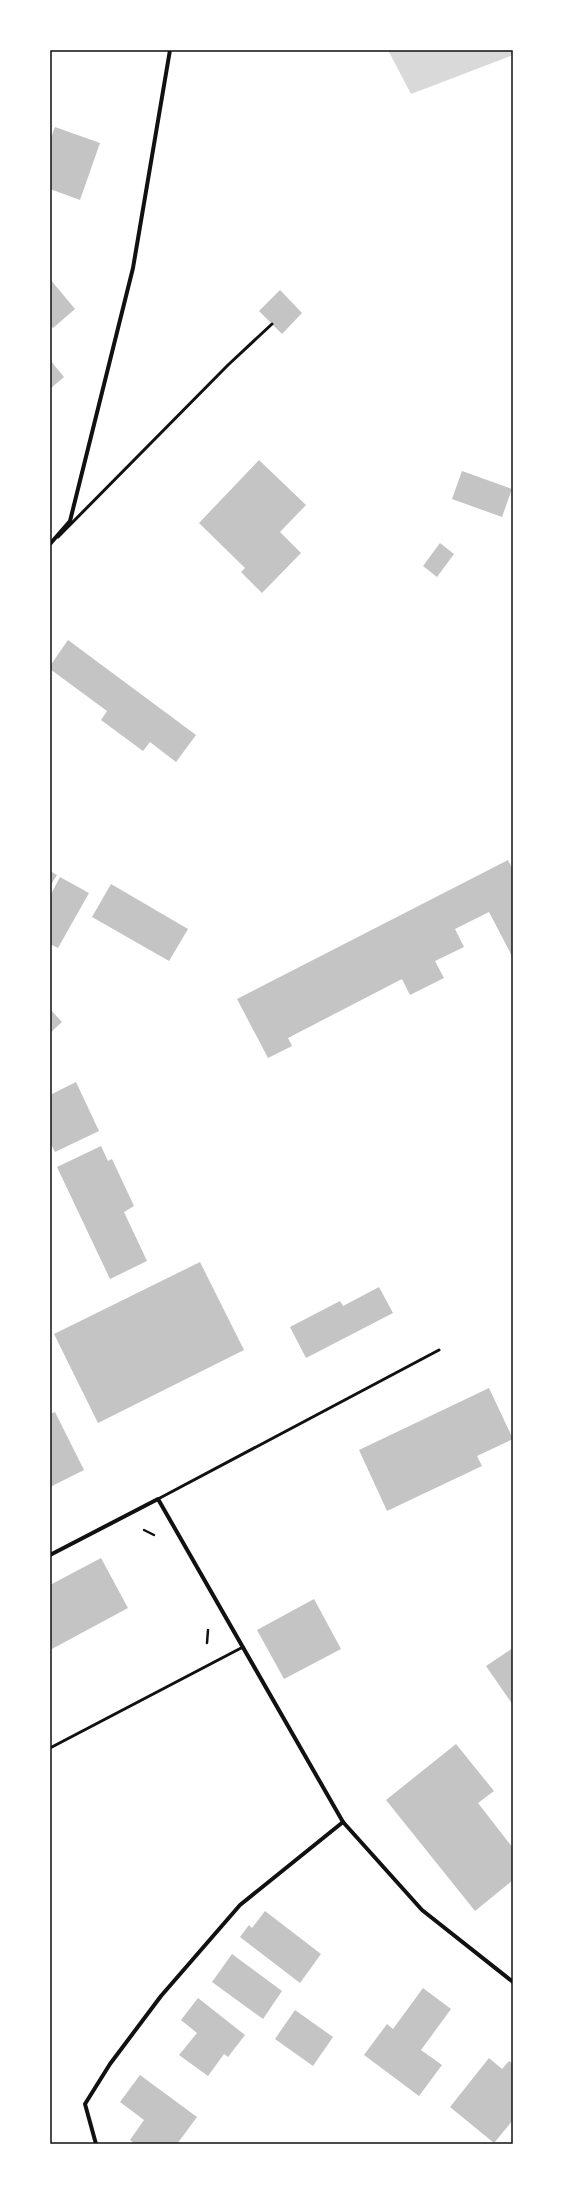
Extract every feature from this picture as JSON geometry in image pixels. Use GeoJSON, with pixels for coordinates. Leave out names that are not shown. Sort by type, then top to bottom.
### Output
{"type":"FeatureCollection","features":[{"type":"Feature","properties":{"kind":"street"},"geometry":{"type":"LineString","coordinates":[[50,545],[70,521],[133,268],[170,50]]}},
{"type":"Feature","properties":{"kind":"street"},"geometry":{"type":"LineString","coordinates":[[50,1555],[158,1499],[343,1822],[422,1910],[513,1982]]}},
{"type":"Feature","properties":{"kind":"street"},"geometry":{"type":"LineString","coordinates":[[96,2144],[85,2104],[110,2064],[161,1996],[240,1905],[343,1822]]}},
{"type":"Feature","properties":{"kind":"lane"},"geometry":{"type":"LineString","coordinates":[[50,545],[228,365],[272,324]]}},
{"type":"Feature","properties":{"kind":"lane"},"geometry":{"type":"LineString","coordinates":[[158,1499],[439,1350]]}},
{"type":"Feature","properties":{"kind":"lane"},"geometry":{"type":"LineString","coordinates":[[50,1748],[243,1647]]}},
{"type":"Feature","properties":{"kind":"path"},"geometry":{"type":"LineString","coordinates":[[136,1529],[149,1531],[160,1539]]}},
{"type":"Feature","properties":{"kind":"path"},"geometry":{"type":"LineString","coordinates":[[205,1624],[208,1631],[207,1646]]}},
{"type":"Feature","properties":{"kind":"shaded area"},"geometry":{"type":"Polygon","coordinates":[[[388,50],[513,50],[513,55],[411,94],[388,50]]]}},
{"type":"Feature","properties":{"kind":"building"},"geometry":{"type":"Polygon","coordinates":[[[55,127],[100,143],[80,200],[50,189],[50,140],[55,127]]]}},
{"type":"Feature","properties":{"kind":"building"},"geometry":{"type":"Polygon","coordinates":[[[50,279],[75,309],[53,328],[50,325],[50,279]]]}},
{"type":"Feature","properties":{"kind":"building"},"geometry":{"type":"Polygon","coordinates":[[[280,290],[302,313],[282,334],[259,311],[280,290]]]}},
{"type":"Feature","properties":{"kind":"building"},"geometry":{"type":"Polygon","coordinates":[[[50,360],[64,377],[50,389],[50,360]]]}},
{"type":"Feature","properties":{"kind":"building"},"geometry":{"type":"Polygon","coordinates":[[[259,460],[306,505],[280,532],[301,553],[262,593],[241,572],[245,568],[199,523],[259,460]]]}},
{"type":"Feature","properties":{"kind":"building"},"geometry":{"type":"Polygon","coordinates":[[[462,471],[512,489],[502,517],[452,499],[462,471]]]}},
{"type":"Feature","properties":{"kind":"building"},"geometry":{"type":"Polygon","coordinates":[[[440,543],[454,554],[437,577],[423,566],[440,543]]]}},
{"type":"Feature","properties":{"kind":"building"},"geometry":{"type":"Polygon","coordinates":[[[68,640],[196,735],[176,762],[150,742],[143,751],[101,720],[107,711],[50,669],[50,666],[68,640]]]}},
{"type":"Feature","properties":{"kind":"building"},"geometry":{"type":"Polygon","coordinates":[[[508,860],[513,870],[513,958],[489,912],[455,929],[464,947],[435,961],[444,978],[410,995],[402,979],[288,1038],[292,1046],[268,1058],[237,999],[508,860]]]}},
{"type":"Feature","properties":{"kind":"building"},"geometry":{"type":"Polygon","coordinates":[[[50,871],[57,875],[50,886],[50,871]]]}},
{"type":"Feature","properties":{"kind":"building"},"geometry":{"type":"Polygon","coordinates":[[[60,877],[89,893],[58,948],[50,944],[50,896],[60,877]]]}},
{"type":"Feature","properties":{"kind":"building"},"geometry":{"type":"Polygon","coordinates":[[[111,884],[188,929],[169,961],[92,917],[111,884]]]}},
{"type":"Feature","properties":{"kind":"building"},"geometry":{"type":"Polygon","coordinates":[[[50,1009],[62,1022],[50,1033],[50,1009]]]}},
{"type":"Feature","properties":{"kind":"building"},"geometry":{"type":"Polygon","coordinates":[[[76,1082],[99,1131],[55,1152],[50,1142],[50,1095],[76,1082]]]}},
{"type":"Feature","properties":{"kind":"building"},"geometry":{"type":"Polygon","coordinates":[[[101,1146],[108,1161],[112,1159],[134,1206],[124,1212],[147,1261],[110,1279],[57,1167],[101,1146]]]}},
{"type":"Feature","properties":{"kind":"building"},"geometry":{"type":"Polygon","coordinates":[[[200,1262],[244,1350],[98,1423],[54,1334],[200,1262]]]}},
{"type":"Feature","properties":{"kind":"building"},"geometry":{"type":"Polygon","coordinates":[[[379,1287],[393,1313],[306,1358],[290,1327],[340,1301],[343,1306],[379,1287]]]}},
{"type":"Feature","properties":{"kind":"building"},"geometry":{"type":"Polygon","coordinates":[[[489,1388],[513,1439],[477,1456],[482,1466],[387,1511],[359,1450],[489,1388]]]}},
{"type":"Feature","properties":{"kind":"building"},"geometry":{"type":"Polygon","coordinates":[[[55,1412],[84,1470],[50,1487],[50,1414],[55,1412]]]}},
{"type":"Feature","properties":{"kind":"building"},"geometry":{"type":"Polygon","coordinates":[[[101,1558],[128,1608],[50,1650],[50,1585],[101,1558]]]}},
{"type":"Feature","properties":{"kind":"building"},"geometry":{"type":"Polygon","coordinates":[[[314,1599],[341,1649],[284,1679],[257,1630],[314,1599]]]}},
{"type":"Feature","properties":{"kind":"building"},"geometry":{"type":"Polygon","coordinates":[[[513,1648],[513,1705],[486,1666],[513,1648]]]}},
{"type":"Feature","properties":{"kind":"building"},"geometry":{"type":"Polygon","coordinates":[[[456,1744],[494,1791],[478,1803],[513,1848],[513,1880],[475,1911],[386,1800],[456,1744]]]}},
{"type":"Feature","properties":{"kind":"building"},"geometry":{"type":"Polygon","coordinates":[[[265,1911],[321,1954],[300,1983],[240,1937],[249,1925],[252,1928],[265,1911]]]}},
{"type":"Feature","properties":{"kind":"building"},"geometry":{"type":"Polygon","coordinates":[[[232,1954],[282,1991],[263,2019],[212,1982],[232,1954]]]}},
{"type":"Feature","properties":{"kind":"building"},"geometry":{"type":"Polygon","coordinates":[[[423,1988],[451,2009],[421,2050],[442,2065],[419,2096],[364,2055],[387,2024],[393,2029],[423,1988]]]}},
{"type":"Feature","properties":{"kind":"building"},"geometry":{"type":"Polygon","coordinates":[[[198,1998],[245,2035],[228,2057],[224,2054],[208,2076],[179,2055],[197,2033],[181,2020],[198,1998]]]}},
{"type":"Feature","properties":{"kind":"building"},"geometry":{"type":"Polygon","coordinates":[[[295,2010],[333,2037],[313,2066],[275,2039],[295,2010]]]}},
{"type":"Feature","properties":{"kind":"building"},"geometry":{"type":"Polygon","coordinates":[[[489,2058],[502,2069],[509,2061],[513,2064],[513,2120],[494,2143],[450,2107],[489,2058]]]}},
{"type":"Feature","properties":{"kind":"building"},"geometry":{"type":"Polygon","coordinates":[[[140,2075],[197,2117],[177,2144],[135,2144],[130,2140],[144,2120],[120,2102],[140,2075]]]}}]}
